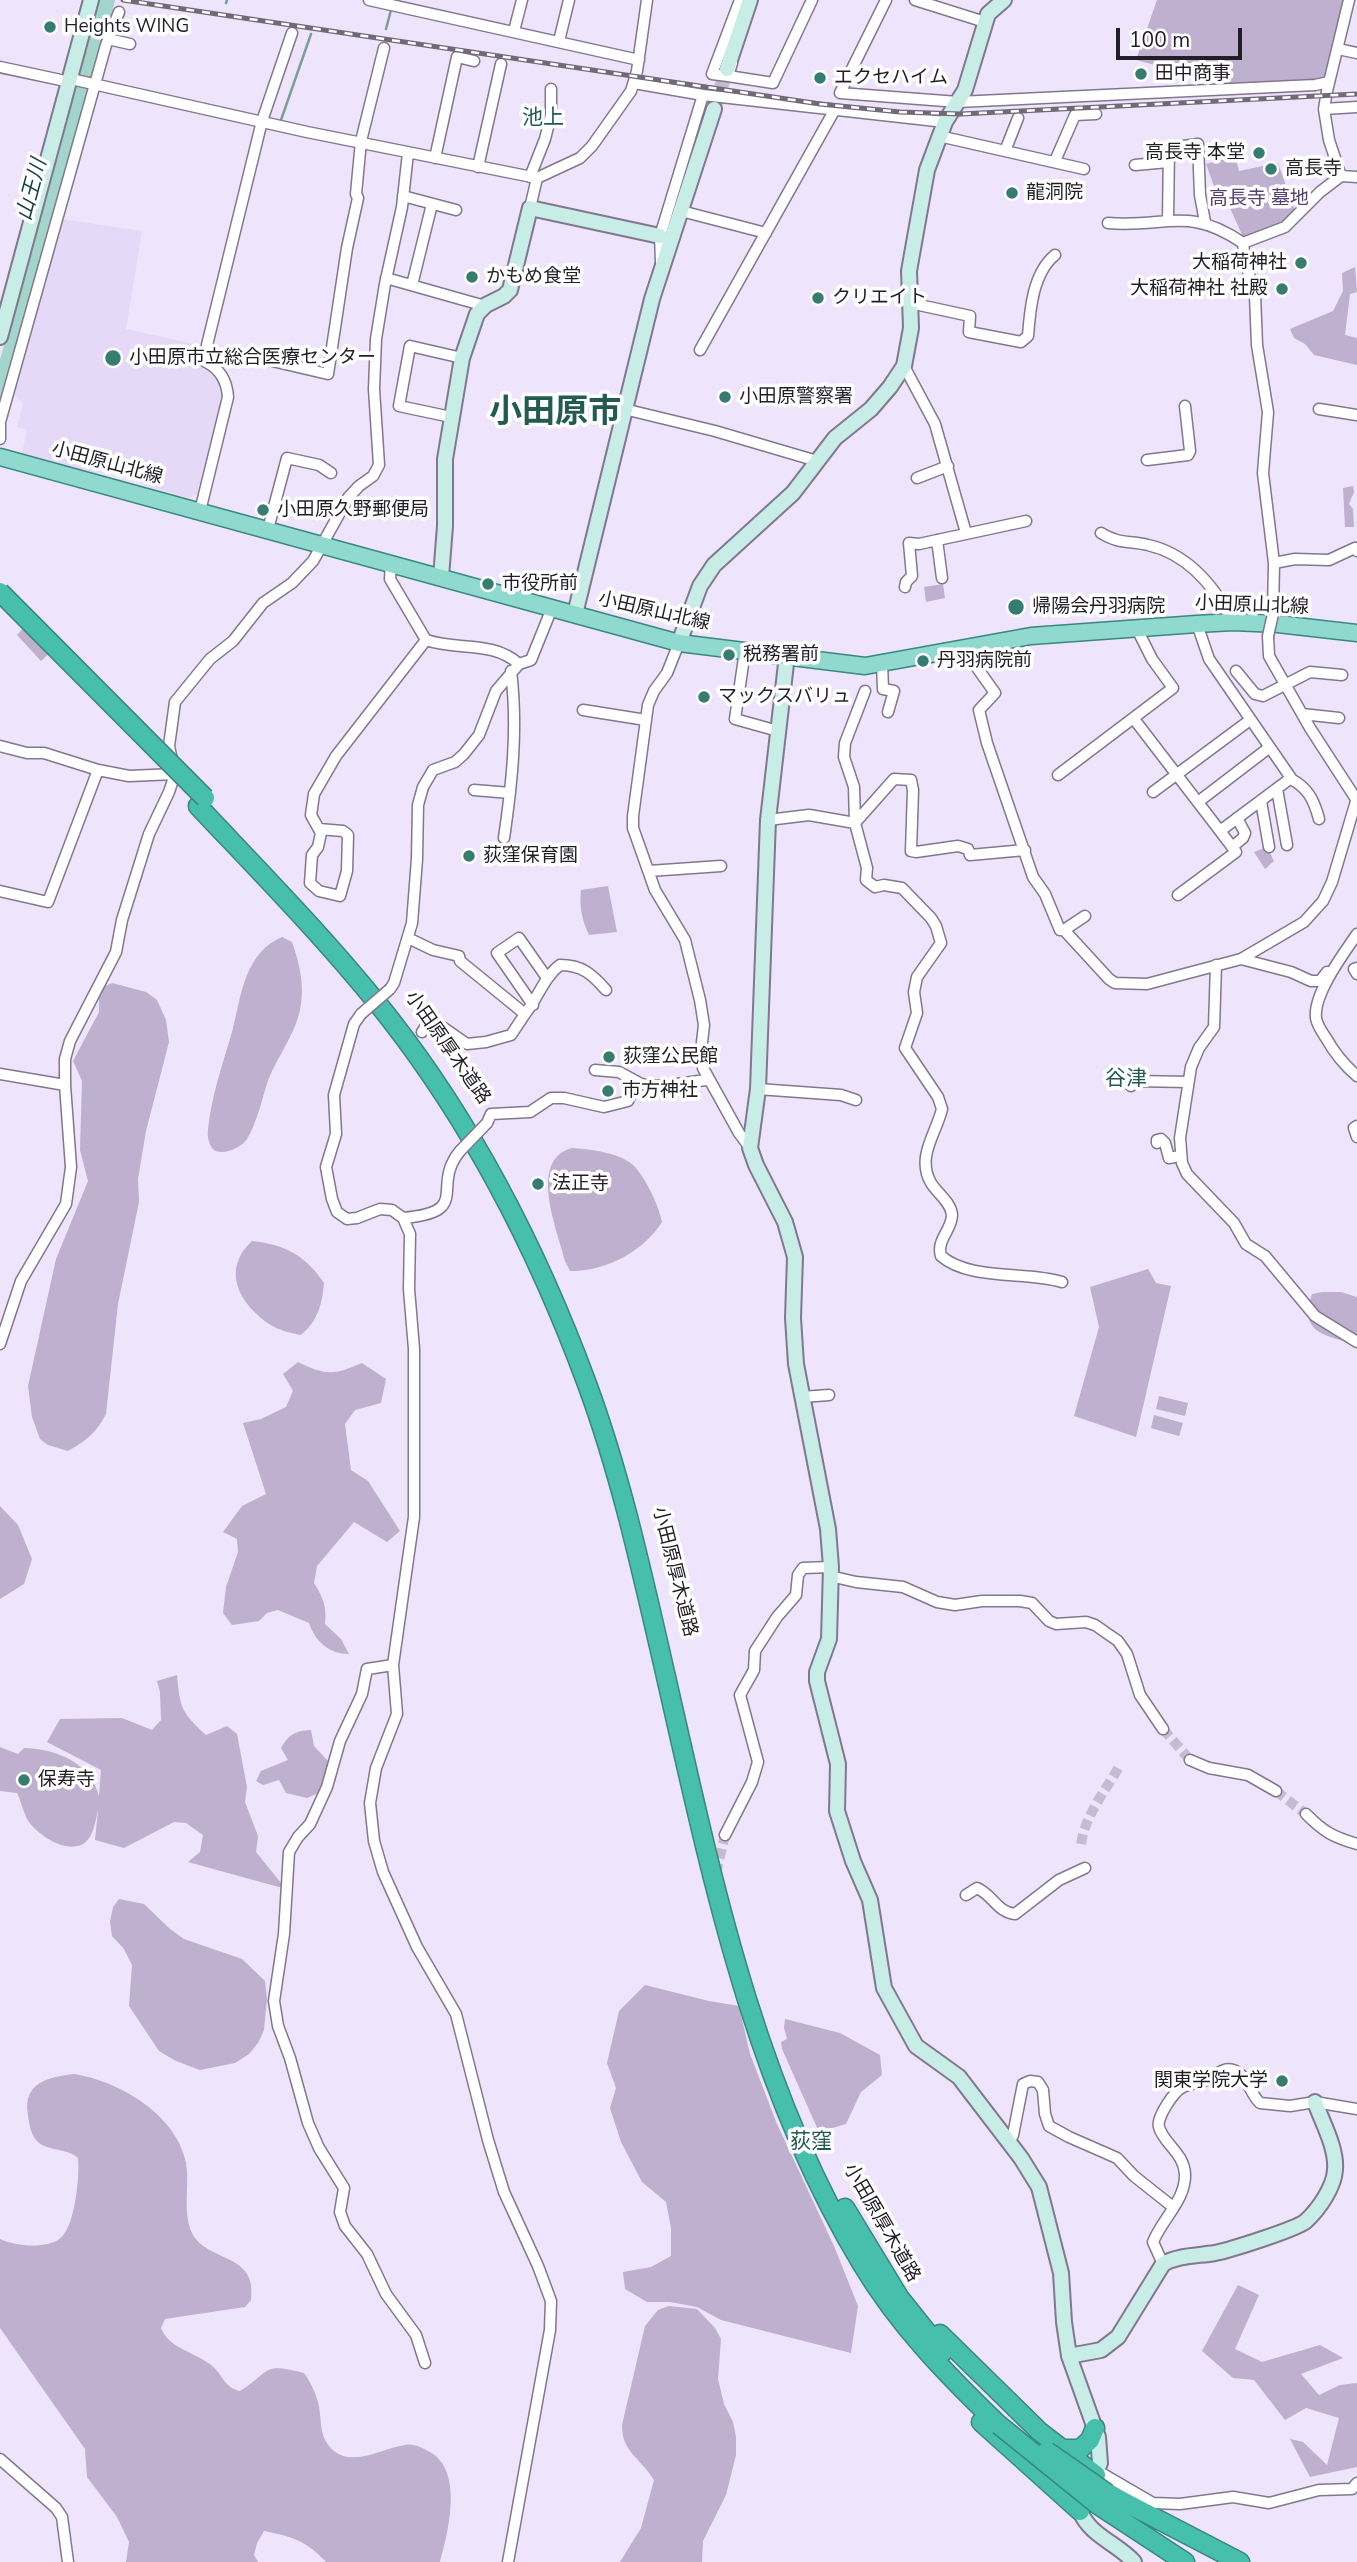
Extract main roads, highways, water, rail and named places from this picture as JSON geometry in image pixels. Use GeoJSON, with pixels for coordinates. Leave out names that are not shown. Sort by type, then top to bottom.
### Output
{"type":"FeatureCollection","features":[{"type":"Feature","properties":{"kind":"highway","name":"小田原厚木道路"},"geometry":{"type":"LineString","coordinates":[[0,592],[202,802]]}},
{"type":"Feature","properties":{"kind":"highway","name":"小田原厚木道路"},"geometry":{"type":"LineString","coordinates":[[0,608],[310,909],[401,1016],[464,1105],[523,1208],[569,1305],[631,1486],[641,1545],[694,1771],[722,1911],[744,1989],[774,2076],[831,2207],[862,2264],[920,2345],[1003,2422],[1185,2562]]}},
{"type":"Feature","properties":{"kind":"highway","name":"小田原厚木道路"},"geometry":{"type":"LineString","coordinates":[[694,1771],[775,2047],[797,2106],[845,2208],[899,2297],[1003,2422]]}},
{"type":"Feature","properties":{"kind":"highway"},"geometry":{"type":"LineString","coordinates":[[845,2208],[941,2335],[1060,2449],[1097,2473]]}},
{"type":"Feature","properties":{"kind":"highway"},"geometry":{"type":"LineString","coordinates":[[920,2345],[942,2379],[977,2420],[1080,2511]]}},
{"type":"Feature","properties":{"kind":"highway"},"geometry":{"type":"LineString","coordinates":[[1060,2449],[1080,2449],[1090,2440],[1095,2428]]}},
{"type":"Feature","properties":{"kind":"highway","name":"小田原厚木道路"},"geometry":{"type":"LineString","coordinates":[[1102,2499],[1240,2562]]}},
{"type":"Feature","properties":{"kind":"main road","name":"小田原山北線"},"geometry":{"type":"LineString","coordinates":[[0,457],[679,643],[865,666],[1031,636],[1197,624],[1278,624],[1357,633]]}},
{"type":"Feature","properties":{"kind":"waterway","name":"山王川"},"geometry":{"type":"LineString","coordinates":[[0,390],[107,0]]}},
{"type":"Feature","properties":{"kind":"waterway"},"geometry":{"type":"LineString","coordinates":[[386,29],[391,10]]}},
{"type":"Feature","properties":{"kind":"waterway"},"geometry":{"type":"LineString","coordinates":[[281,120],[311,34]]}},
{"type":"Feature","properties":{"kind":"tunnel"},"geometry":{"type":"LineString","coordinates":[[714,109],[727,69]]}},
{"type":"Feature","properties":{"kind":"tunnel"},"geometry":{"type":"LineString","coordinates":[[1163,1729],[1190,1760]]}},
{"type":"Feature","properties":{"kind":"tunnel"},"geometry":{"type":"LineString","coordinates":[[1081,1844],[1091,1814],[1119,1767]]}},
{"type":"Feature","properties":{"kind":"tunnel"},"geometry":{"type":"LineString","coordinates":[[1276,1791],[1306,1814]]}},
{"type":"Feature","properties":{"kind":"tunnel"},"geometry":{"type":"LineString","coordinates":[[716,1873],[725,1835]]}},
{"type":"Feature","properties":{"kind":"railway"},"geometry":{"type":"LineString","coordinates":[[123,0],[820,104],[900,112],[961,114],[1357,94]]}},
{"type":"Feature","properties":{"kind":"place","name":"Heights WING"},"geometry":{"type":"Point","coordinates":[50,27]}},
{"type":"Feature","properties":{"kind":"place","name":"田中商事"},"geometry":{"type":"Point","coordinates":[1141,74]}},
{"type":"Feature","properties":{"kind":"place","name":"エクセハイム"},"geometry":{"type":"Point","coordinates":[820,78]}},
{"type":"Feature","properties":{"kind":"place","name":"高長寺 本堂"},"geometry":{"type":"Point","coordinates":[1259,153]}},
{"type":"Feature","properties":{"kind":"place","name":"高長寺"},"geometry":{"type":"Point","coordinates":[1271,169]}},
{"type":"Feature","properties":{"kind":"place","name":"龍洞院"},"geometry":{"type":"Point","coordinates":[1012,193]}},
{"type":"Feature","properties":{"kind":"place","name":"大稲荷神社"},"geometry":{"type":"Point","coordinates":[1301,263]}},
{"type":"Feature","properties":{"kind":"place","name":"かもめ食堂"},"geometry":{"type":"Point","coordinates":[472,277]}},
{"type":"Feature","properties":{"kind":"place","name":"大稲荷神社 社殿"},"geometry":{"type":"Point","coordinates":[1282,289]}},
{"type":"Feature","properties":{"kind":"place","name":"クリエイト"},"geometry":{"type":"Point","coordinates":[818,298]}},
{"type":"Feature","properties":{"kind":"place","name":"小田原市立総合医療センター"},"geometry":{"type":"Point","coordinates":[113,358]}},
{"type":"Feature","properties":{"kind":"place","name":"小田原警察署"},"geometry":{"type":"Point","coordinates":[725,397]}},
{"type":"Feature","properties":{"kind":"place","name":"小田原久野郵便局"},"geometry":{"type":"Point","coordinates":[263,510]}},
{"type":"Feature","properties":{"kind":"place","name":"市役所前"},"geometry":{"type":"Point","coordinates":[488,584]}},
{"type":"Feature","properties":{"kind":"place","name":"帰陽会丹羽病院"},"geometry":{"type":"Point","coordinates":[1016,607]}},
{"type":"Feature","properties":{"kind":"place","name":"税務署前"},"geometry":{"type":"Point","coordinates":[729,655]}},
{"type":"Feature","properties":{"kind":"place","name":"丹羽病院前"},"geometry":{"type":"Point","coordinates":[923,661]}},
{"type":"Feature","properties":{"kind":"place","name":"マックスバリュ"},"geometry":{"type":"Point","coordinates":[704,697]}},
{"type":"Feature","properties":{"kind":"place","name":"荻窪保育園"},"geometry":{"type":"Point","coordinates":[469,856]}},
{"type":"Feature","properties":{"kind":"place","name":"荻窪公民館"},"geometry":{"type":"Point","coordinates":[609,1057]}},
{"type":"Feature","properties":{"kind":"place","name":"市方神社"},"geometry":{"type":"Point","coordinates":[608,1091]}},
{"type":"Feature","properties":{"kind":"place","name":"法正寺"},"geometry":{"type":"Point","coordinates":[538,1184]}},
{"type":"Feature","properties":{"kind":"place","name":"保寿寺"},"geometry":{"type":"Point","coordinates":[24,1780]}},
{"type":"Feature","properties":{"kind":"place","name":"関東学院大学"},"geometry":{"type":"Point","coordinates":[1282,2081]}},
{"type":"Feature","properties":{"kind":"district","name":"池上"},"geometry":{"type":"Point","coordinates":[543,119]}},
{"type":"Feature","properties":{"kind":"district","name":"小田原市"},"geometry":{"type":"Point","coordinates":[555,414]}},
{"type":"Feature","properties":{"kind":"district","name":"谷津"},"geometry":{"type":"Point","coordinates":[1126,1080]}},
{"type":"Feature","properties":{"kind":"district","name":"荻窪"},"geometry":{"type":"Point","coordinates":[811,2143]}},
{"type":"Feature","properties":{"kind":"park label","name":"高長寺 墓地"},"geometry":{"type":"Point","coordinates":[1259,199]}}]}
